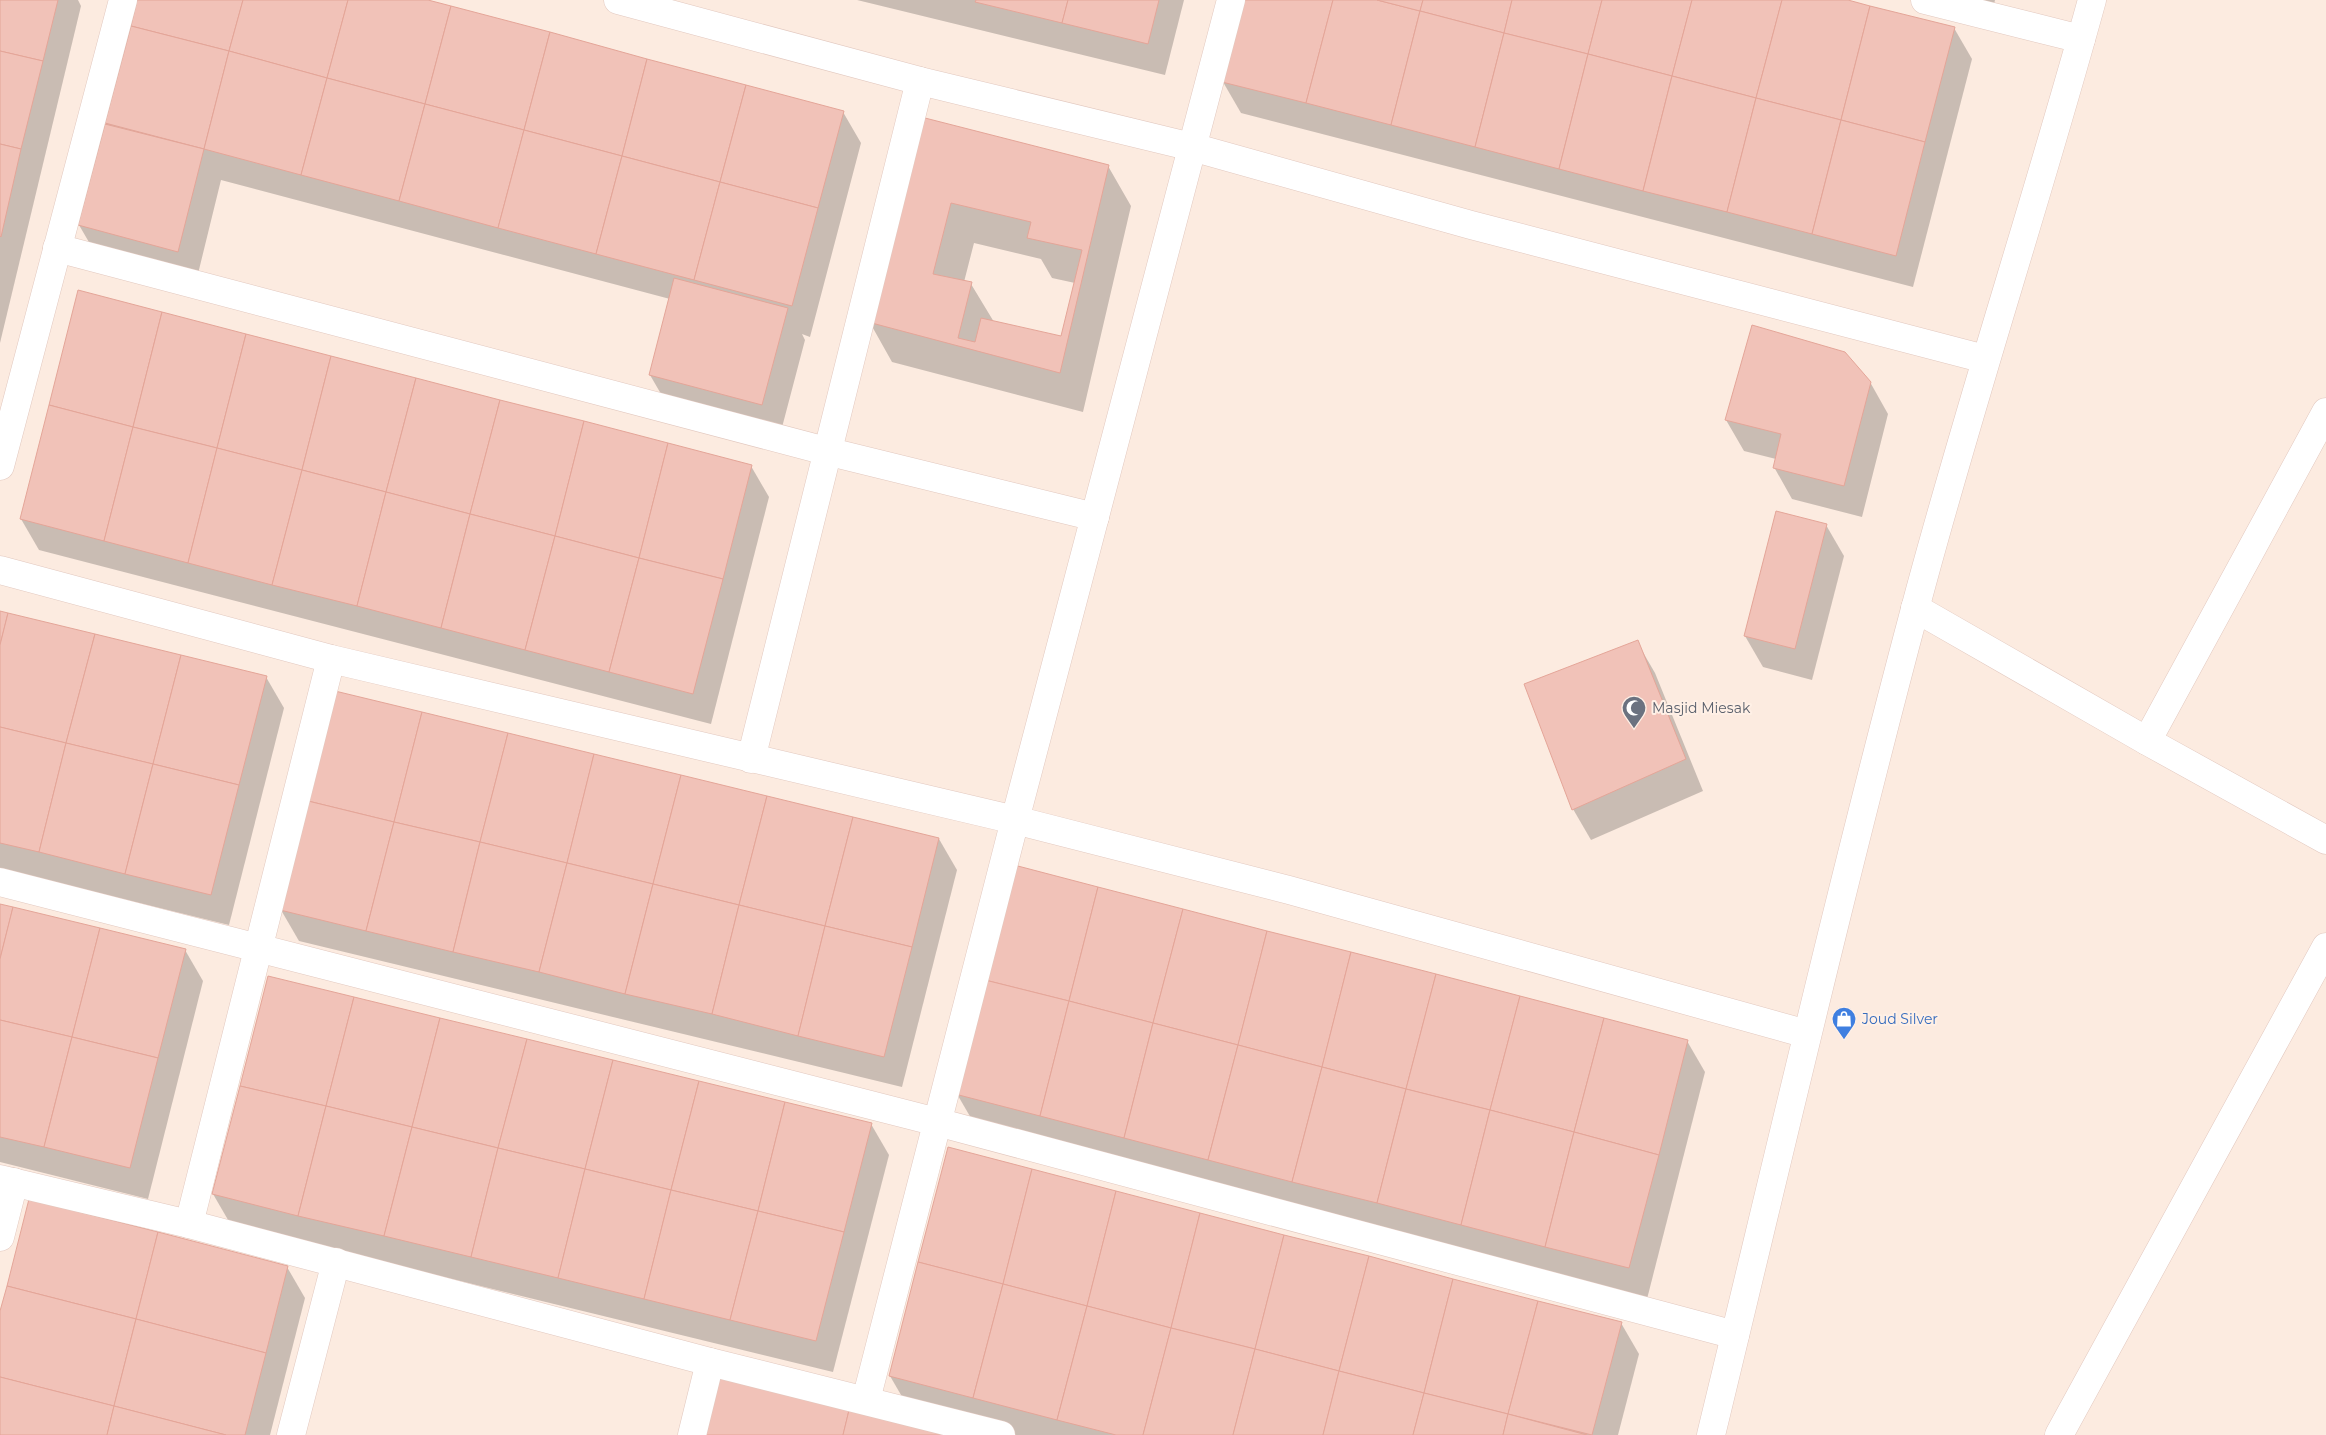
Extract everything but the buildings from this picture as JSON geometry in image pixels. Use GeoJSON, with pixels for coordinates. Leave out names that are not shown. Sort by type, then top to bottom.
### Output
{"type":"FeatureCollection","features":[{"type":"Feature","properties":{"kind":"street"},"geometry":{"type":"LineString","coordinates":[[0,466],[124,0]]}},
{"type":"Feature","properties":{"kind":"street"},"geometry":{"type":"LineString","coordinates":[[618,0],[920,82],[1192,147],[1471,225],[1985,359]]}},
{"type":"Feature","properties":{"kind":"street"},"geometry":{"type":"LineString","coordinates":[[866,1400],[1015,820],[1231,0]]}},
{"type":"Feature","properties":{"kind":"street"},"geometry":{"type":"LineString","coordinates":[[1926,0],[2081,39]]}},
{"type":"Feature","properties":{"kind":"street"},"geometry":{"type":"LineString","coordinates":[[1711,1435],[1807,1034],[1915,608],[1985,359],[2092,0]]}},
{"type":"Feature","properties":{"kind":"street"},"geometry":{"type":"LineString","coordinates":[[751,759],[826,451],[920,82]]}},
{"type":"Feature","properties":{"kind":"street"},"geometry":{"type":"LineString","coordinates":[[57,248],[826,451],[1095,517]]}},
{"type":"Feature","properties":{"kind":"street"},"geometry":{"type":"LineString","coordinates":[[2147,741],[2326,412]]}},
{"type":"Feature","properties":{"kind":"street"},"geometry":{"type":"LineString","coordinates":[[0,570],[331,659],[1015,820],[1289,890],[1807,1034]]}},
{"type":"Feature","properties":{"kind":"street"},"geometry":{"type":"LineString","coordinates":[[1915,608],[2147,741],[2326,840]]}},
{"type":"Feature","properties":{"kind":"street"},"geometry":{"type":"LineString","coordinates":[[189,1224],[331,659]]}},
{"type":"Feature","properties":{"kind":"street"},"geometry":{"type":"LineString","coordinates":[[0,882],[937,1122],[1735,1334]]}},
{"type":"Feature","properties":{"kind":"street"},"geometry":{"type":"LineString","coordinates":[[2058,1435],[2326,947]]}},
{"type":"Feature","properties":{"kind":"street"},"geometry":{"type":"LineString","coordinates":[[0,1237],[7,1180],[189,1224],[710,1362],[1001,1435]]}},
{"type":"Feature","properties":{"kind":"street"},"geometry":{"type":"LineString","coordinates":[[291,1435],[336,1262]]}},
{"type":"Feature","properties":{"kind":"street"},"geometry":{"type":"LineString","coordinates":[[692,1435],[710,1362]]}},
{"type":"Feature","properties":{"kind":"place","name":"Masjid Miesak"},"geometry":{"type":"Point","coordinates":[1634,729]}},
{"type":"Feature","properties":{"kind":"place","name":"Joud Silver"},"geometry":{"type":"Point","coordinates":[1844,1040]}}]}
